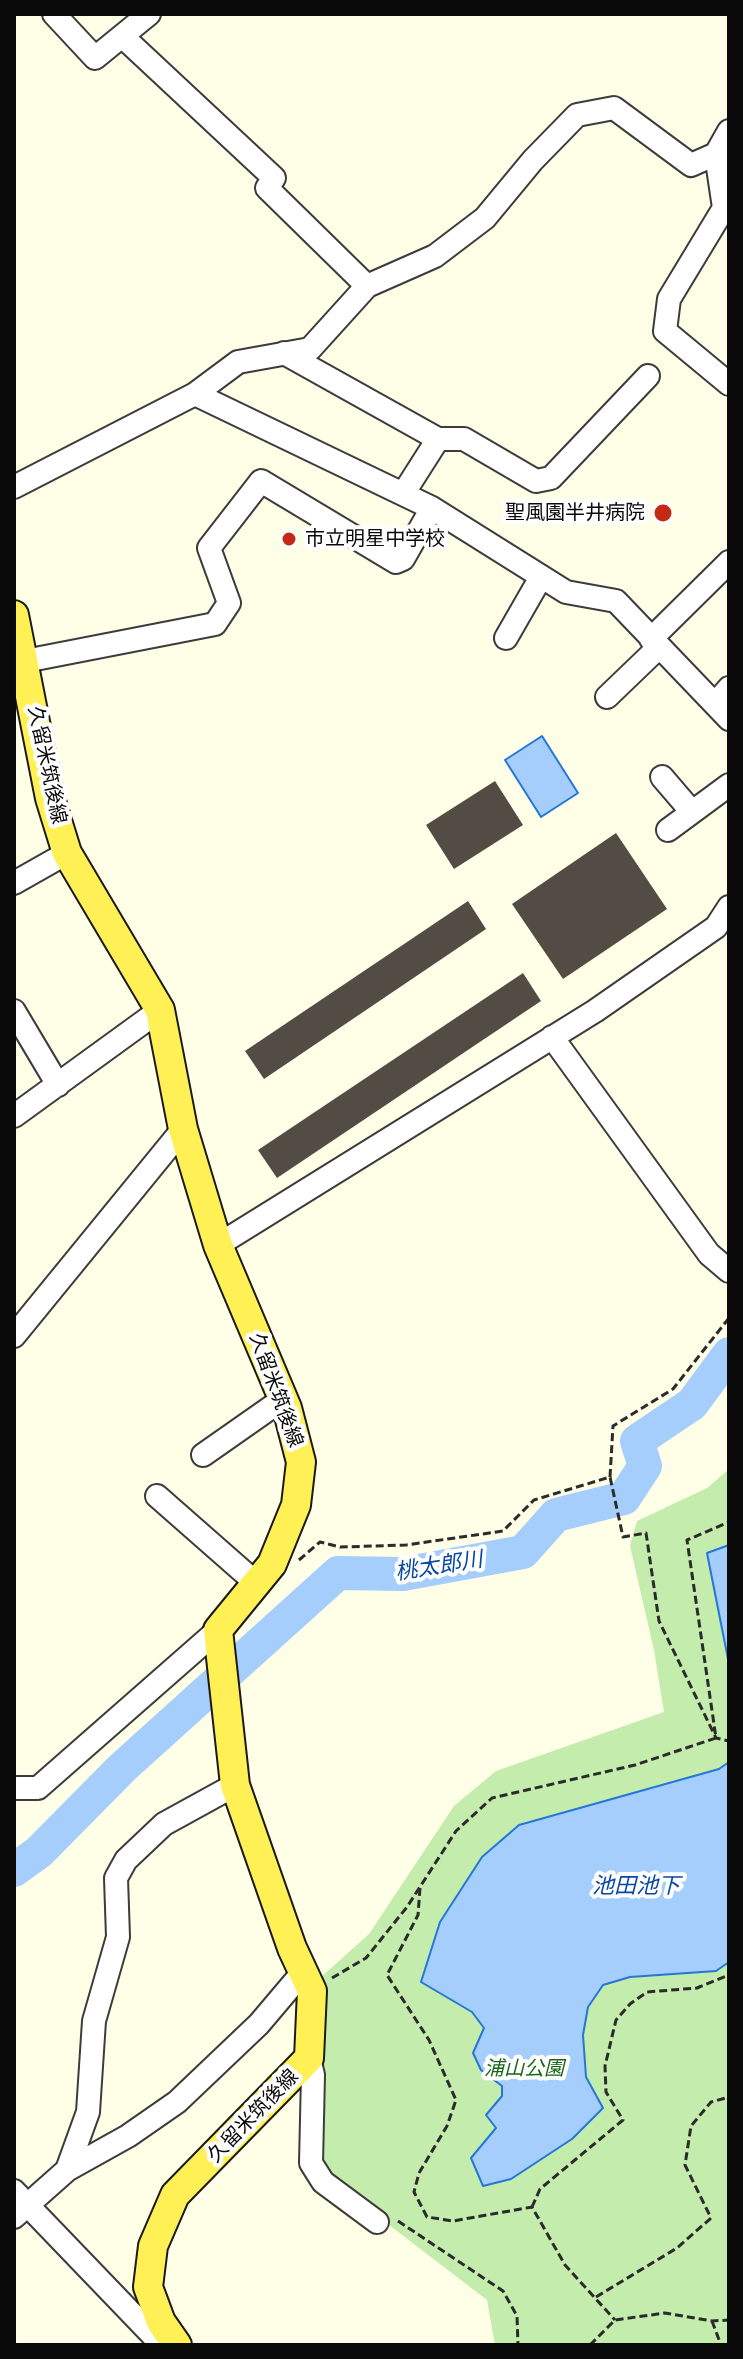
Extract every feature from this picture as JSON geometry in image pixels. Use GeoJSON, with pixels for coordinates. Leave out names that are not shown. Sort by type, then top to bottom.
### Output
{"type":"FeatureCollection","features":[{"type":"Feature","properties":{"kind":"main road","name":"久留米筑後線"},"geometry":{"type":"LineString","coordinates":[[14,615],[23,674],[50,798],[67,853],[160,1010],[183,1129],[218,1245],[283,1399],[301,1462],[296,1505],[272,1564],[218,1630],[235,1785],[308,1981],[309,2058],[175,2195],[153,2246],[148,2287],[161,2322],[177,2345]]}},
{"type":"Feature","properties":{"kind":"street"},"geometry":{"type":"LineString","coordinates":[[67,18],[95,58],[149,14]]}},
{"type":"Feature","properties":{"kind":"street"},"geometry":{"type":"LineString","coordinates":[[122,36],[274,178],[267,188],[367,286]]}},
{"type":"Feature","properties":{"kind":"street"},"geometry":{"type":"LineString","coordinates":[[14,487],[195,394],[238,362],[310,349],[367,286],[435,256],[485,218],[533,160],[577,115],[614,108],[691,165],[716,154],[729,131]]}},
{"type":"Feature","properties":{"kind":"street"},"geometry":{"type":"LineString","coordinates":[[716,154],[724,208],[669,299],[665,331],[729,384]]}},
{"type":"Feature","properties":{"kind":"street"},"geometry":{"type":"LineString","coordinates":[[284,353],[438,439],[464,439],[536,481],[551,478],[648,376]]}},
{"type":"Feature","properties":{"kind":"street"},"geometry":{"type":"LineString","coordinates":[[195,394],[432,508],[566,592],[616,601],[655,643],[724,704]]}},
{"type":"Feature","properties":{"kind":"street"},"geometry":{"type":"LineString","coordinates":[[403,494],[438,439]]}},
{"type":"Feature","properties":{"kind":"street"},"geometry":{"type":"LineString","coordinates":[[23,674],[215,624],[229,603],[209,548],[261,481],[396,562],[403,559],[432,508]]}},
{"type":"Feature","properties":{"kind":"street"},"geometry":{"type":"LineString","coordinates":[[607,697],[729,562]]}},
{"type":"Feature","properties":{"kind":"street"},"geometry":{"type":"LineString","coordinates":[[506,638],[541,577]]}},
{"type":"Feature","properties":{"kind":"street"},"geometry":{"type":"LineString","coordinates":[[662,777],[692,812]]}},
{"type":"Feature","properties":{"kind":"street"},"geometry":{"type":"LineString","coordinates":[[668,830],[729,785]]}},
{"type":"Feature","properties":{"kind":"street"},"geometry":{"type":"LineString","coordinates":[[14,883],[67,853]]}},
{"type":"Feature","properties":{"kind":"street"},"geometry":{"type":"LineString","coordinates":[[218,1245],[552,1037],[716,927],[729,907]]}},
{"type":"Feature","properties":{"kind":"street"},"geometry":{"type":"LineString","coordinates":[[14,1116],[160,1010]]}},
{"type":"Feature","properties":{"kind":"street"},"geometry":{"type":"LineString","coordinates":[[14,1011],[58,1085]]}},
{"type":"Feature","properties":{"kind":"street"},"geometry":{"type":"LineString","coordinates":[[552,1037],[709,1254],[729,1271]]}},
{"type":"Feature","properties":{"kind":"street"},"geometry":{"type":"LineString","coordinates":[[15,1334],[183,1129]]}},
{"type":"Feature","properties":{"kind":"street"},"geometry":{"type":"LineString","coordinates":[[203,1455],[283,1399]]}},
{"type":"Feature","properties":{"kind":"street"},"geometry":{"type":"LineString","coordinates":[[157,1496],[256,1583]]}},
{"type":"Feature","properties":{"kind":"street"},"geometry":{"type":"LineString","coordinates":[[14,1788],[38,1788],[218,1630]]}},
{"type":"Feature","properties":{"kind":"street"},"geometry":{"type":"LineString","coordinates":[[67,2170],[88,2112],[94,2021],[118,1937],[116,1878],[126,1860],[164,1824],[235,1785]]}},
{"type":"Feature","properties":{"kind":"street"},"geometry":{"type":"LineString","coordinates":[[162,2345],[18,2204],[177,2102],[308,1981]]}},
{"type":"Feature","properties":{"kind":"street"},"geometry":{"type":"LineString","coordinates":[[309,2058],[313,2075],[311,2163],[323,2182],[384,2219]]}},
{"type":"Feature","properties":{"kind":"path"},"geometry":{"type":"LineString","coordinates":[[716,1738],[659,1621],[646,1533],[623,1537],[610,1477],[613,1426],[673,1389],[729,1318]]}},
{"type":"Feature","properties":{"kind":"path"},"geometry":{"type":"LineString","coordinates":[[297,1562],[320,1542],[340,1547],[406,1545],[503,1531],[534,1500],[610,1477]]}},
{"type":"Feature","properties":{"kind":"path"},"geometry":{"type":"LineString","coordinates":[[716,1738],[687,1540],[729,1522]]}},
{"type":"Feature","properties":{"kind":"path"},"geometry":{"type":"LineString","coordinates":[[308,1981],[366,1958],[420,1887],[456,1831],[492,1798],[635,1765],[716,1738],[729,1741]]}},
{"type":"Feature","properties":{"kind":"path"},"geometry":{"type":"LineString","coordinates":[[420,1887],[418,1915],[387,1975],[429,2040],[456,2100],[447,2126],[419,2173],[414,2192],[427,2217],[453,2221],[532,2207]]}},
{"type":"Feature","properties":{"kind":"path"},"geometry":{"type":"LineString","coordinates":[[532,2207],[540,2189],[623,2120],[606,2092],[605,2066],[616,2020],[630,2004],[647,1992],[697,1988],[729,1975]]}},
{"type":"Feature","properties":{"kind":"path"},"geometry":{"type":"LineString","coordinates":[[596,2297],[677,2248],[711,2218],[685,2165],[691,2126],[711,2102],[729,2097]]}},
{"type":"Feature","properties":{"kind":"path"},"geometry":{"type":"LineString","coordinates":[[532,2207],[565,2265],[615,2320]]}},
{"type":"Feature","properties":{"kind":"path"},"geometry":{"type":"LineString","coordinates":[[384,2219],[503,2291],[517,2316],[518,2345]]}},
{"type":"Feature","properties":{"kind":"path"},"geometry":{"type":"LineString","coordinates":[[590,2345],[615,2320],[665,2313],[712,2321],[729,2320]]}},
{"type":"Feature","properties":{"kind":"path"},"geometry":{"type":"LineString","coordinates":[[712,2321],[721,2345]]}},
{"type":"Feature","properties":{"kind":"green space","name":"浦山公園"},"geometry":{"type":"Polygon","coordinates":[[[729,1469],[729,2345],[495,2345],[487,2300],[346,2192],[317,2161],[320,1978],[369,1934],[454,1806],[496,1771],[664,1712],[654,1650],[630,1546],[637,1521],[707,1488],[729,1469]]]}},
{"type":"Feature","properties":{"kind":"water"},"geometry":{"type":"Polygon","coordinates":[[[542,736],[578,793],[541,817],[505,760],[542,736]]]}},
{"type":"Feature","properties":{"kind":"water"},"geometry":{"type":"Polygon","coordinates":[[[729,1545],[729,1664],[707,1553],[729,1545]]]}},
{"type":"Feature","properties":{"kind":"water","name":"池田池下"},"geometry":{"type":"Polygon","coordinates":[[[729,1762],[729,1962],[716,1971],[630,1977],[603,1985],[588,2007],[583,2035],[586,2077],[603,2108],[572,2139],[511,2179],[483,2186],[471,2158],[496,2128],[486,2115],[502,2096],[502,2086],[481,2070],[473,2053],[484,2028],[472,2012],[421,1982],[440,1922],[482,1857],[519,1825],[719,1769],[729,1762]]]}},
{"type":"Feature","properties":{"kind":"building"},"geometry":{"type":"Polygon","coordinates":[[[495,781],[523,825],[454,869],[426,825],[495,781]]]}},
{"type":"Feature","properties":{"kind":"building"},"geometry":{"type":"Polygon","coordinates":[[[616,833],[667,909],[563,979],[512,904],[616,833]]]}},
{"type":"Feature","properties":{"kind":"building"},"geometry":{"type":"Polygon","coordinates":[[[468,901],[486,929],[264,1079],[245,1051],[468,901]]]}},
{"type":"Feature","properties":{"kind":"building"},"geometry":{"type":"Polygon","coordinates":[[[523,973],[541,1001],[277,1178],[258,1150],[523,973]]]}},
{"type":"Feature","properties":{"kind":"waterway","name":"桃太郎川"},"geometry":{"type":"LineString","coordinates":[[14,1870],[39,1852],[122,1768],[338,1573],[403,1574],[523,1552],[556,1515],[624,1498],[645,1466],[637,1441],[692,1404],[729,1354]]}},
{"type":"Feature","properties":{"kind":"place","name":"聖風園半井病院"},"geometry":{"type":"Point","coordinates":[663,513]}},
{"type":"Feature","properties":{"kind":"place","name":"市立明星中学校"},"geometry":{"type":"Point","coordinates":[289,539]}}]}
